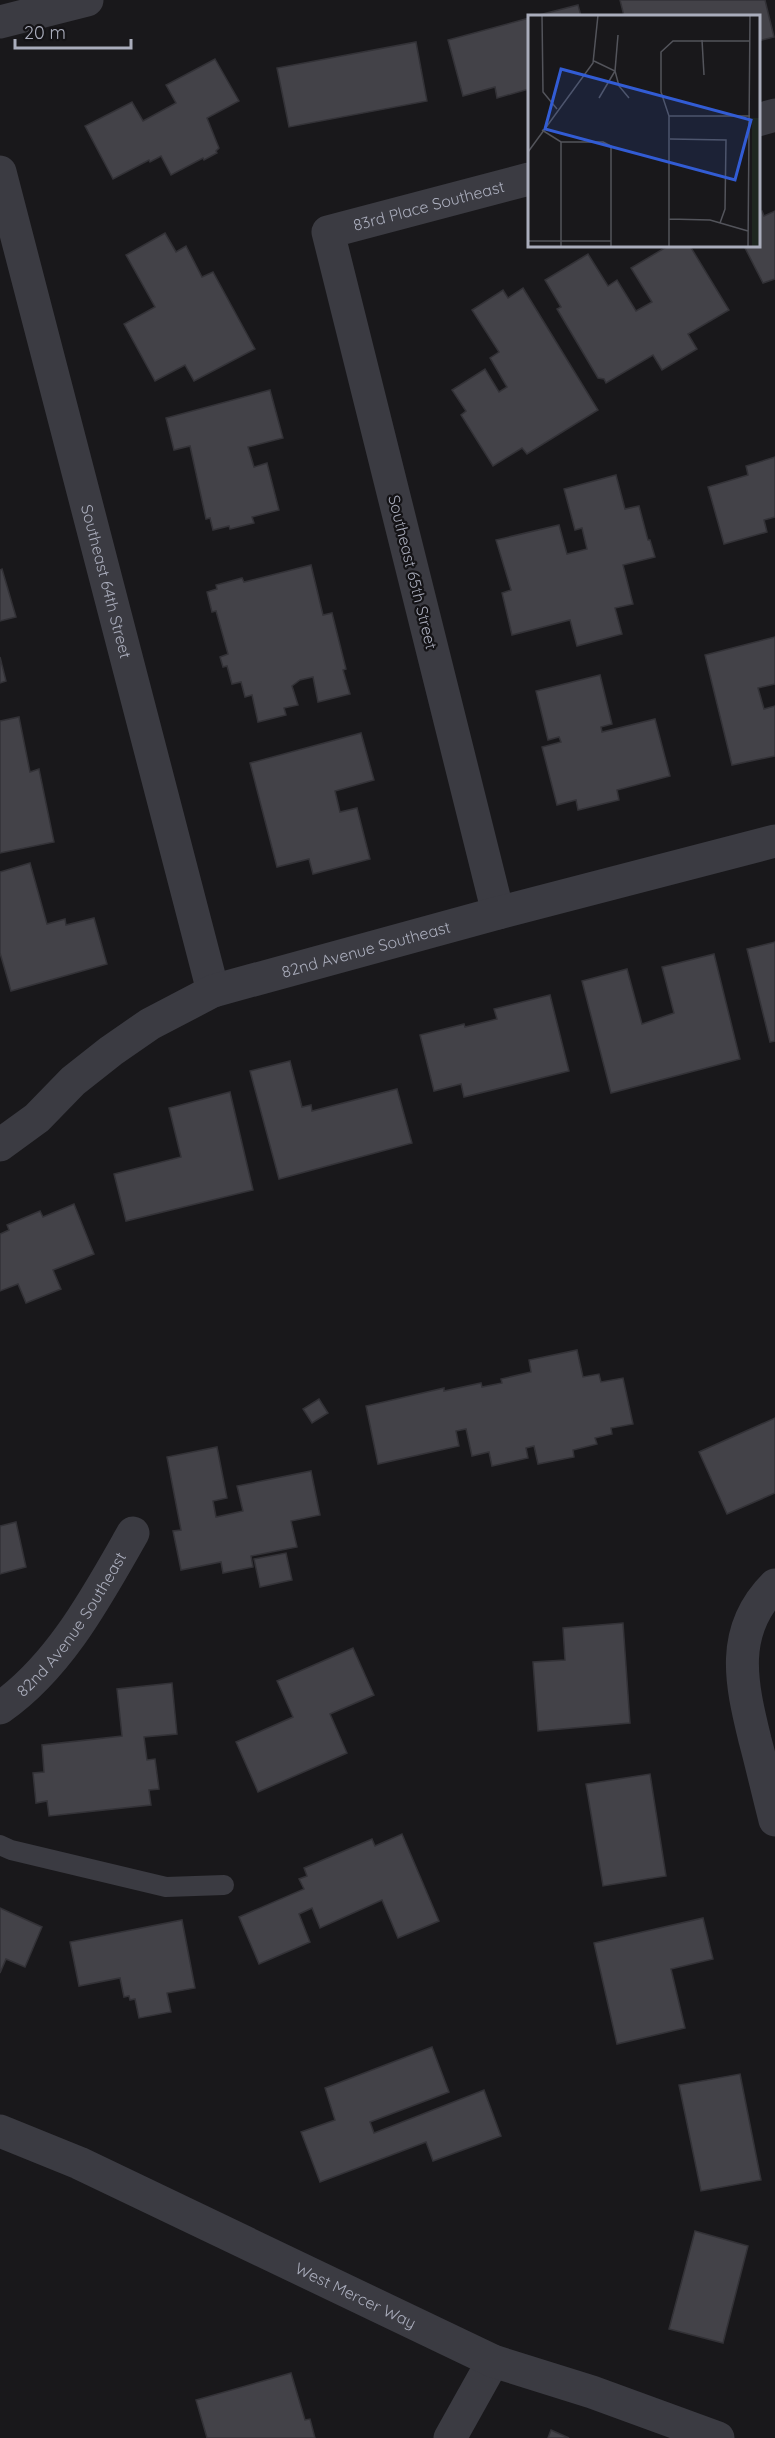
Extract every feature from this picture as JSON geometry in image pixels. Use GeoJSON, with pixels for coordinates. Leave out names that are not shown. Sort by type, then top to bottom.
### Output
{"type":"FeatureCollection","features":[{"type":"Feature","properties":{"kind":"street"},"geometry":{"type":"LineString","coordinates":[[0,22],[87,0]]}},
{"type":"Feature","properties":{"kind":"street"},"geometry":{"type":"LineString","coordinates":[[760,120],[775,115]]}},
{"type":"Feature","properties":{"kind":"street","name":"Southeast 64th Street"},"geometry":{"type":"LineString","coordinates":[[0,172],[213,991]]}},
{"type":"Feature","properties":{"kind":"street","name":"83rd Place Southeast"},"geometry":{"type":"LineString","coordinates":[[328,232],[528,179]]}},
{"type":"Feature","properties":{"kind":"street","name":"Southeast 65th Street"},"geometry":{"type":"LineString","coordinates":[[328,232],[498,913]]}},
{"type":"Feature","properties":{"kind":"street","name":"82nd Avenue Southeast"},"geometry":{"type":"LineString","coordinates":[[0,1145],[37,1118],[73,1081],[111,1050],[150,1024],[213,991],[498,913],[775,841]]}},
{"type":"Feature","properties":{"kind":"street","name":"82nd Avenue Southeast"},"geometry":{"type":"LineString","coordinates":[[0,1708],[22,1692],[49,1663],[84,1615],[133,1533]]}},
{"type":"Feature","properties":{"kind":"street"},"geometry":{"type":"LineString","coordinates":[[775,1585],[764,1596],[752,1615],[743,1643],[741,1668],[744,1696],[775,1820]]}},
{"type":"Feature","properties":{"kind":"street","name":"West Mercer Way"},"geometry":{"type":"LineString","coordinates":[[0,2131],[79,2163],[493,2361],[599,2394],[718,2438]]}},
{"type":"Feature","properties":{"kind":"street"},"geometry":{"type":"LineString","coordinates":[[450,2438],[493,2361]]}},
{"type":"Feature","properties":{"kind":"lane"},"geometry":{"type":"LineString","coordinates":[[0,1845],[11,1850],[166,1887],[224,1885]]}},
{"type":"Feature","properties":{"kind":"building"},"geometry":{"type":"Polygon","coordinates":[[[620,0],[765,0],[774,37],[760,40],[760,15],[624,15],[620,0]]]}},
{"type":"Feature","properties":{"kind":"building"},"geometry":{"type":"Polygon","coordinates":[[[578,5],[581,15],[539,15],[578,5]]]}},
{"type":"Feature","properties":{"kind":"building"},"geometry":{"type":"Polygon","coordinates":[[[528,18],[528,89],[497,98],[495,87],[463,96],[448,40],[528,18]]]}},
{"type":"Feature","properties":{"kind":"building"},"geometry":{"type":"Polygon","coordinates":[[[416,42],[427,101],[289,127],[277,68],[416,42]]]}},
{"type":"Feature","properties":{"kind":"building"},"geometry":{"type":"Polygon","coordinates":[[[215,59],[239,101],[207,118],[219,148],[217,153],[171,175],[161,156],[113,179],[85,126],[132,102],[143,121],[176,103],[166,85],[215,59]]]}},
{"type":"Feature","properties":{"kind":"building"},"geometry":{"type":"Polygon","coordinates":[[[762,211],[764,216],[775,211],[775,279],[763,283],[745,248],[760,248],[760,212],[762,211]]]}},
{"type":"Feature","properties":{"kind":"building"},"geometry":{"type":"Polygon","coordinates":[[[165,233],[176,252],[186,246],[202,277],[213,272],[255,349],[194,381],[185,365],[155,381],[124,324],[155,307],[126,255],[165,233]]]}},
{"type":"Feature","properties":{"kind":"building"},"geometry":{"type":"Polygon","coordinates":[[[665,248],[691,248],[729,310],[688,334],[697,349],[662,370],[653,355],[606,383],[604,379],[598,378],[557,309],[561,307],[545,280],[588,254],[608,286],[617,280],[636,311],[652,302],[631,268],[665,248]]]}},
{"type":"Feature","properties":{"kind":"building"},"geometry":{"type":"Polygon","coordinates":[[[523,288],[598,410],[527,454],[522,448],[493,466],[461,415],[466,411],[452,390],[485,369],[499,392],[507,387],[490,358],[499,352],[472,310],[503,290],[508,298],[523,288]]]}},
{"type":"Feature","properties":{"kind":"building"},"geometry":{"type":"Polygon","coordinates":[[[270,390],[283,438],[248,447],[254,467],[267,463],[279,510],[252,517],[254,523],[230,529],[229,526],[213,530],[210,518],[206,519],[190,446],[174,450],[166,418],[270,390]]]}},
{"type":"Feature","properties":{"kind":"building"},"geometry":{"type":"Polygon","coordinates":[[[775,457],[775,517],[764,520],[767,532],[724,544],[708,487],[748,475],[746,466],[775,457]]]}},
{"type":"Feature","properties":{"kind":"building"},"geometry":{"type":"Polygon","coordinates":[[[616,475],[625,509],[639,506],[655,557],[623,565],[633,604],[615,608],[622,634],[577,646],[570,620],[512,635],[502,593],[511,590],[496,540],[559,525],[567,554],[587,549],[582,528],[575,530],[564,489],[616,475]]]}},
{"type":"Feature","properties":{"kind":"building"},"geometry":{"type":"Polygon","coordinates":[[[311,565],[323,615],[332,613],[350,694],[318,702],[313,677],[300,680],[292,686],[298,705],[284,708],[286,715],[258,722],[252,695],[245,697],[241,682],[232,684],[227,666],[223,667],[220,657],[228,654],[216,611],[212,612],[207,592],[217,589],[216,585],[242,578],[244,582],[311,565]]]}},
{"type":"Feature","properties":{"kind":"building"},"geometry":{"type":"Polygon","coordinates":[[[2,569],[16,617],[0,621],[0,570],[2,569]]]}},
{"type":"Feature","properties":{"kind":"building"},"geometry":{"type":"Polygon","coordinates":[[[775,637],[775,684],[758,688],[764,709],[775,706],[775,756],[732,765],[705,655],[775,637]]]}},
{"type":"Feature","properties":{"kind":"building"},"geometry":{"type":"Polygon","coordinates":[[[0,657],[6,681],[0,683],[0,657]]]}},
{"type":"Feature","properties":{"kind":"building"},"geometry":{"type":"Polygon","coordinates":[[[600,675],[612,724],[601,727],[602,732],[655,719],[670,776],[617,790],[619,800],[578,810],[576,800],[557,805],[542,747],[561,742],[559,737],[548,740],[536,691],[600,675]]]}},
{"type":"Feature","properties":{"kind":"building"},"geometry":{"type":"Polygon","coordinates":[[[19,717],[30,772],[39,769],[54,842],[0,853],[0,721],[19,717]]]}},
{"type":"Feature","properties":{"kind":"building"},"geometry":{"type":"Polygon","coordinates":[[[361,733],[374,780],[335,791],[340,812],[357,808],[370,859],[313,874],[309,859],[277,867],[250,763],[361,733]]]}},
{"type":"Feature","properties":{"kind":"building"},"geometry":{"type":"Polygon","coordinates":[[[30,863],[47,924],[65,919],[66,925],[94,918],[107,964],[11,991],[0,953],[0,872],[30,863]]]}},
{"type":"Feature","properties":{"kind":"building"},"geometry":{"type":"Polygon","coordinates":[[[775,942],[775,1041],[770,1042],[747,949],[775,942]]]}},
{"type":"Feature","properties":{"kind":"building"},"geometry":{"type":"Polygon","coordinates":[[[714,954],[740,1059],[611,1093],[582,981],[627,969],[642,1024],[674,1013],[662,967],[714,954]]]}},
{"type":"Feature","properties":{"kind":"building"},"geometry":{"type":"Polygon","coordinates":[[[550,995],[569,1071],[464,1097],[461,1084],[434,1091],[420,1035],[464,1024],[465,1027],[497,1019],[494,1009],[550,995]]]}},
{"type":"Feature","properties":{"kind":"building"},"geometry":{"type":"Polygon","coordinates":[[[290,1061],[302,1107],[311,1105],[312,1111],[397,1089],[412,1143],[279,1179],[250,1071],[290,1061]]]}},
{"type":"Feature","properties":{"kind":"building"},"geometry":{"type":"Polygon","coordinates":[[[230,1092],[253,1190],[126,1221],[114,1174],[181,1157],[169,1108],[230,1092]]]}},
{"type":"Feature","properties":{"kind":"building"},"geometry":{"type":"Polygon","coordinates":[[[74,1204],[94,1254],[53,1270],[61,1289],[26,1303],[18,1284],[0,1291],[0,1234],[9,1230],[7,1225],[40,1211],[43,1217],[74,1204]]]}},
{"type":"Feature","properties":{"kind":"building"},"geometry":{"type":"Polygon","coordinates":[[[577,1350],[583,1377],[599,1374],[601,1382],[623,1378],[633,1424],[611,1428],[612,1434],[595,1438],[597,1444],[573,1450],[574,1457],[538,1464],[534,1446],[526,1448],[528,1458],[492,1466],[489,1452],[472,1456],[466,1429],[456,1431],[459,1446],[378,1464],[366,1406],[444,1388],[444,1391],[481,1383],[482,1387],[502,1383],[501,1379],[531,1372],[529,1360],[577,1350]]]}},
{"type":"Feature","properties":{"kind":"building"},"geometry":{"type":"Polygon","coordinates":[[[319,1399],[328,1413],[312,1423],[303,1409],[319,1399]]]}},
{"type":"Feature","properties":{"kind":"building"},"geometry":{"type":"Polygon","coordinates":[[[775,1418],[775,1493],[727,1514],[699,1452],[775,1418]]]}},
{"type":"Feature","properties":{"kind":"building"},"geometry":{"type":"Polygon","coordinates":[[[217,1447],[227,1498],[213,1501],[216,1517],[243,1511],[237,1486],[311,1471],[320,1515],[291,1521],[297,1547],[251,1556],[253,1567],[223,1573],[221,1562],[181,1570],[173,1531],[181,1530],[167,1457],[217,1447]]]}},
{"type":"Feature","properties":{"kind":"building"},"geometry":{"type":"Polygon","coordinates":[[[16,1522],[26,1567],[0,1574],[0,1526],[16,1522]]]}},
{"type":"Feature","properties":{"kind":"building"},"geometry":{"type":"Polygon","coordinates":[[[286,1553],[292,1580],[260,1587],[254,1559],[286,1553]]]}},
{"type":"Feature","properties":{"kind":"building"},"geometry":{"type":"Polygon","coordinates":[[[623,1623],[630,1723],[538,1731],[533,1662],[565,1660],[563,1628],[623,1623]]]}},
{"type":"Feature","properties":{"kind":"building"},"geometry":{"type":"Polygon","coordinates":[[[353,1648],[374,1695],[330,1714],[347,1753],[258,1792],[236,1742],[293,1717],[277,1681],[353,1648]]]}},
{"type":"Feature","properties":{"kind":"building"},"geometry":{"type":"Polygon","coordinates":[[[172,1683],[177,1734],[144,1737],[147,1760],[155,1759],[159,1789],[149,1790],[151,1805],[49,1816],[47,1801],[36,1803],[33,1773],[44,1772],[42,1745],[122,1736],[117,1689],[172,1683]]]}},
{"type":"Feature","properties":{"kind":"building"},"geometry":{"type":"Polygon","coordinates":[[[650,1774],[666,1876],[603,1886],[586,1784],[650,1774]]]}},
{"type":"Feature","properties":{"kind":"building"},"geometry":{"type":"Polygon","coordinates":[[[402,1834],[439,1921],[398,1938],[382,1900],[320,1928],[312,1908],[299,1914],[310,1942],[259,1964],[239,1917],[304,1889],[299,1879],[307,1876],[304,1868],[372,1839],[375,1846],[402,1834]]]}},
{"type":"Feature","properties":{"kind":"building"},"geometry":{"type":"Polygon","coordinates":[[[0,1908],[42,1927],[25,1967],[6,1959],[0,1973],[0,1908]]]}},
{"type":"Feature","properties":{"kind":"building"},"geometry":{"type":"Polygon","coordinates":[[[703,1918],[713,1959],[671,1969],[685,2028],[617,2044],[594,1943],[703,1918]]]}},
{"type":"Feature","properties":{"kind":"building"},"geometry":{"type":"Polygon","coordinates":[[[182,1920],[195,1988],[167,1993],[171,2012],[139,2018],[135,1999],[130,2000],[129,1996],[124,1997],[120,1978],[79,1986],[70,1942],[182,1920]]]}},
{"type":"Feature","properties":{"kind":"building"},"geometry":{"type":"Polygon","coordinates":[[[432,2047],[449,2092],[370,2122],[374,2133],[484,2090],[501,2136],[433,2161],[426,2142],[320,2182],[301,2132],[335,2120],[325,2088],[432,2047]]]}},
{"type":"Feature","properties":{"kind":"building"},"geometry":{"type":"Polygon","coordinates":[[[740,2074],[761,2180],[701,2191],[679,2085],[740,2074]]]}},
{"type":"Feature","properties":{"kind":"building"},"geometry":{"type":"Polygon","coordinates":[[[695,2231],[748,2246],[723,2343],[669,2329],[695,2231]]]}},
{"type":"Feature","properties":{"kind":"building"},"geometry":{"type":"Polygon","coordinates":[[[291,2373],[305,2420],[310,2419],[315,2438],[207,2438],[196,2400],[291,2373]]]}},
{"type":"Feature","properties":{"kind":"building"},"geometry":{"type":"Polygon","coordinates":[[[551,2430],[569,2438],[548,2438],[551,2430]]]}}]}
